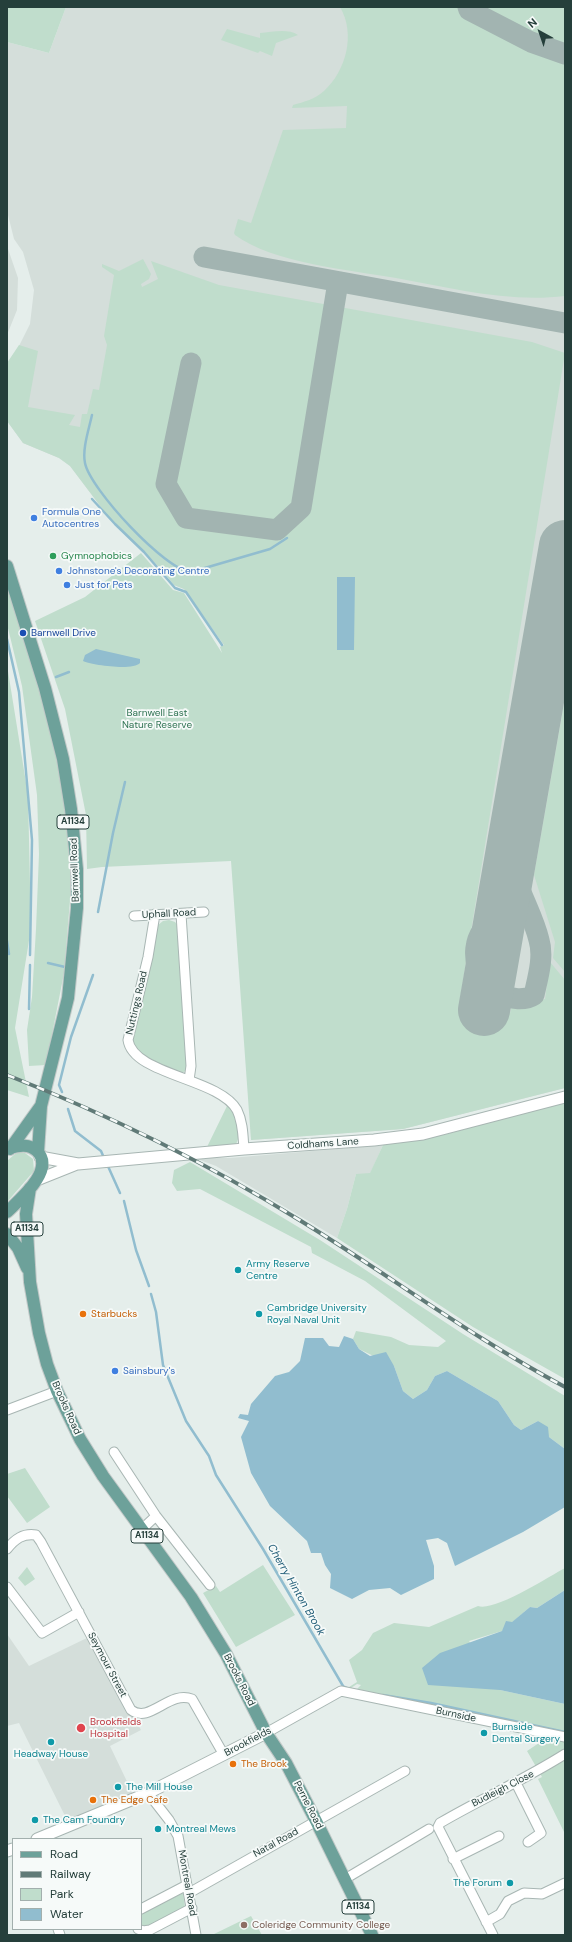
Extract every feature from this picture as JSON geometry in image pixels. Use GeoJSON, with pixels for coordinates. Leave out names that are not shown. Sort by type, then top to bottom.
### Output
{"type":"FeatureCollection","features":[{"type":"Feature","properties":{"kind":"main road","name":"Barnwell Road"},"geometry":{"type":"LineString","coordinates":[[7,566],[45,688],[64,759],[72,809],[77,869],[77,908],[68,998],[41,1106],[39,1154]]}},
{"type":"Feature","properties":{"kind":"main road","name":"Barnwell Road"},"geometry":{"type":"LineString","coordinates":[[9,1150],[41,1106]]}},
{"type":"Feature","properties":{"kind":"main road","name":"A1134"},"geometry":{"type":"LineString","coordinates":[[7,1212],[33,1184],[41,1171],[42,1163],[39,1154],[27,1146],[9,1150]]}},
{"type":"Feature","properties":{"kind":"main road","name":"Brooks Road"},"geometry":{"type":"LineString","coordinates":[[33,1184],[26,1214],[29,1270],[39,1333],[47,1364],[57,1390],[86,1450],[103,1476],[187,1591],[210,1626],[266,1733]]}},
{"type":"Feature","properties":{"kind":"main road","name":"Brooks Road"},"geometry":{"type":"LineString","coordinates":[[7,1234],[18,1248],[29,1270]]}},
{"type":"Feature","properties":{"kind":"main road","name":"Perne Road"},"geometry":{"type":"LineString","coordinates":[[266,1733],[286,1764],[316,1821],[372,1935]]}},
{"type":"Feature","properties":{"kind":"street","name":"Uphall Road"},"geometry":{"type":"LineString","coordinates":[[134,916],[204,912]]}},
{"type":"Feature","properties":{"kind":"street","name":"Nuttings Road"},"geometry":{"type":"LineString","coordinates":[[155,914],[148,957],[128,1040],[129,1044],[139,1058],[216,1092],[233,1104],[241,1118],[244,1149]]}},
{"type":"Feature","properties":{"kind":"street"},"geometry":{"type":"LineString","coordinates":[[181,914],[191,1066],[190,1080]]}},
{"type":"Feature","properties":{"kind":"street","name":"Coldhams Lane"},"geometry":{"type":"LineString","coordinates":[[39,1154],[78,1164],[244,1149],[359,1142],[423,1134],[565,1097]]}},
{"type":"Feature","properties":{"kind":"street","name":"Coldhams Lane"},"geometry":{"type":"LineString","coordinates":[[33,1184],[78,1164]]}},
{"type":"Feature","properties":{"kind":"street"},"geometry":{"type":"LineString","coordinates":[[7,1410],[57,1390]]}},
{"type":"Feature","properties":{"kind":"street"},"geometry":{"type":"LineString","coordinates":[[114,1452],[156,1516],[210,1585]]}},
{"type":"Feature","properties":{"kind":"street"},"geometry":{"type":"LineString","coordinates":[[142,1529],[156,1516]]}},
{"type":"Feature","properties":{"kind":"street","name":"Seymour Street"},"geometry":{"type":"LineString","coordinates":[[7,1549],[18,1538],[28,1534],[36,1535],[56,1567],[131,1710],[135,1713],[146,1714],[175,1698],[187,1697],[192,1699],[224,1755]]}},
{"type":"Feature","properties":{"kind":"street"},"geometry":{"type":"LineString","coordinates":[[7,1587],[42,1633],[79,1612]]}},
{"type":"Feature","properties":{"kind":"street","name":"Brookfields"},"geometry":{"type":"LineString","coordinates":[[39,1838],[148,1793],[266,1733],[341,1691],[348,1693]]}},
{"type":"Feature","properties":{"kind":"street","name":"Burnside"},"geometry":{"type":"LineString","coordinates":[[348,1693],[565,1737]]}},
{"type":"Feature","properties":{"kind":"street","name":"Budleigh Close"},"geometry":{"type":"LineString","coordinates":[[453,1859],[438,1830],[440,1824],[516,1783],[565,1754]]}},
{"type":"Feature","properties":{"kind":"street","name":"Natal Road"},"geometry":{"type":"LineString","coordinates":[[142,1909],[188,1889],[316,1821],[405,1771]]}},
{"type":"Feature","properties":{"kind":"street"},"geometry":{"type":"LineString","coordinates":[[516,1783],[541,1833],[528,1842]]}},
{"type":"Feature","properties":{"kind":"street","name":"Montreal Road"},"geometry":{"type":"LineString","coordinates":[[148,1793],[169,1820],[178,1836],[196,1935]]}},
{"type":"Feature","properties":{"kind":"street"},"geometry":{"type":"LineString","coordinates":[[345,1879],[429,1829]]}},
{"type":"Feature","properties":{"kind":"street"},"geometry":{"type":"LineString","coordinates":[[493,1935],[453,1859],[499,1836]]}},
{"type":"Feature","properties":{"kind":"street"},"geometry":{"type":"LineString","coordinates":[[486,1922],[500,1914],[508,1902],[524,1893],[542,1894],[565,1883]]}},
{"type":"Feature","properties":{"kind":"street"},"geometry":{"type":"LineString","coordinates":[[140,1930],[150,1930],[192,1908]]}},
{"type":"Feature","properties":{"kind":"shaded area"},"geometry":{"type":"Polygon","coordinates":[[[66,7],[565,7],[565,1088],[403,1129],[251,1140],[239,674],[220,647],[224,645],[184,589],[174,585],[160,568],[107,515],[70,466],[59,458],[23,443],[7,421],[7,363],[17,350],[30,324],[34,290],[23,252],[14,239],[7,211],[7,42],[49,53],[66,7]]]}},
{"type":"Feature","properties":{"kind":"shaded area"},"geometry":{"type":"Polygon","coordinates":[[[7,246],[18,278],[17,310],[7,335],[7,246]]]}},
{"type":"Feature","properties":{"kind":"shaded area"},"geometry":{"type":"Polygon","coordinates":[[[383,1145],[370,1174],[356,1174],[347,1209],[337,1238],[216,1166],[192,1157],[230,1158],[383,1145]]]}},
{"type":"Feature","properties":{"kind":"shaded area","name":"Brookfields Hospital"},"geometry":{"type":"Polygon","coordinates":[[[7,1634],[29,1666],[91,1636],[141,1730],[110,1746],[133,1794],[68,1822],[19,1723],[7,1726],[7,1634]]]}},
{"type":"Feature","properties":{"kind":"green space"},"geometry":{"type":"Polygon","coordinates":[[[7,7],[66,7],[49,53],[7,42],[7,7]]]}},
{"type":"Feature","properties":{"kind":"green space"},"geometry":{"type":"Polygon","coordinates":[[[340,7],[565,7],[565,296],[523,298],[501,296],[312,264],[290,259],[251,245],[235,235],[234,233],[238,219],[251,223],[283,130],[346,128],[347,106],[292,108],[293,105],[321,94],[332,83],[343,63],[348,40],[345,18],[340,7]]]}},
{"type":"Feature","properties":{"kind":"green space"},"geometry":{"type":"Polygon","coordinates":[[[227,29],[260,38],[260,33],[275,31],[285,31],[298,35],[276,43],[272,56],[260,51],[258,53],[221,40],[227,29]]]}},
{"type":"Feature","properties":{"kind":"green space","name":"Barnwell East Nature Reserve"},"geometry":{"type":"Polygon","coordinates":[[[143,259],[151,274],[149,279],[141,284],[142,287],[158,279],[151,261],[219,285],[532,342],[565,353],[459,1005],[510,1013],[512,1005],[545,999],[550,962],[565,980],[565,1088],[403,1129],[251,1140],[231,861],[87,869],[86,815],[65,709],[35,621],[85,597],[141,553],[173,590],[184,593],[222,653],[220,647],[224,645],[184,589],[174,585],[160,568],[107,515],[70,466],[59,458],[23,443],[7,421],[7,363],[19,345],[38,351],[28,407],[75,415],[69,425],[80,427],[82,414],[87,414],[93,389],[99,390],[107,345],[104,336],[114,275],[102,267],[102,264],[119,271],[143,259]]]}},
{"type":"Feature","properties":{"kind":"green space"},"geometry":{"type":"Polygon","coordinates":[[[7,577],[47,707],[66,798],[71,888],[64,973],[46,1065],[29,1066],[27,1030],[32,997],[39,854],[37,795],[22,686],[7,624],[7,577]]]}},
{"type":"Feature","properties":{"kind":"green space"},"geometry":{"type":"Polygon","coordinates":[[[7,665],[28,795],[31,928],[15,1028],[29,1097],[7,1090],[7,665]]]}},
{"type":"Feature","properties":{"kind":"green space"},"geometry":{"type":"Polygon","coordinates":[[[565,698],[565,972],[553,958],[555,942],[534,875],[565,698]]]}},
{"type":"Feature","properties":{"kind":"green space"},"geometry":{"type":"Polygon","coordinates":[[[169,920],[175,922],[179,927],[187,1070],[182,1073],[176,1073],[138,1054],[131,1041],[158,925],[163,921],[169,920]]]}},
{"type":"Feature","properties":{"kind":"green space"},"geometry":{"type":"Polygon","coordinates":[[[565,1102],[565,1379],[473,1327],[337,1238],[347,1209],[356,1174],[370,1173],[383,1145],[443,1135],[565,1102]]]}},
{"type":"Feature","properties":{"kind":"green space"},"geometry":{"type":"Polygon","coordinates":[[[229,1105],[239,1129],[236,1144],[225,1147],[207,1147],[227,1106],[229,1105]]]}},
{"type":"Feature","properties":{"kind":"green space"},"geometry":{"type":"Polygon","coordinates":[[[20,1152],[25,1153],[33,1159],[34,1171],[7,1202],[7,1161],[15,1154],[20,1152]]]}},
{"type":"Feature","properties":{"kind":"green space"},"geometry":{"type":"Polygon","coordinates":[[[190,1162],[320,1240],[463,1334],[565,1396],[565,1449],[549,1437],[538,1421],[521,1430],[514,1425],[498,1401],[447,1371],[435,1376],[427,1390],[413,1399],[403,1391],[394,1366],[359,1349],[353,1339],[356,1331],[391,1337],[409,1345],[438,1347],[446,1341],[365,1281],[312,1253],[311,1247],[200,1189],[177,1191],[172,1183],[174,1170],[190,1162]]]}},
{"type":"Feature","properties":{"kind":"green space"},"geometry":{"type":"Polygon","coordinates":[[[25,1468],[50,1507],[27,1523],[7,1496],[7,1474],[25,1468]]]}},
{"type":"Feature","properties":{"kind":"green space"},"geometry":{"type":"Polygon","coordinates":[[[263,1565],[295,1615],[236,1647],[203,1593],[216,1586],[220,1592],[263,1565]]]}},
{"type":"Feature","properties":{"kind":"green space"},"geometry":{"type":"Polygon","coordinates":[[[27,1567],[35,1579],[25,1586],[18,1578],[27,1567]]]}},
{"type":"Feature","properties":{"kind":"green space"},"geometry":{"type":"Polygon","coordinates":[[[565,1568],[565,1590],[537,1608],[530,1607],[502,1631],[469,1641],[500,1690],[565,1704],[565,1834],[538,1779],[542,1777],[527,1751],[548,1737],[376,1696],[357,1689],[361,1685],[357,1684],[351,1688],[349,1687],[357,1682],[349,1660],[362,1650],[373,1633],[394,1623],[429,1627],[478,1606],[496,1604],[508,1599],[565,1568]]]}},
{"type":"Feature","properties":{"kind":"green space"},"geometry":{"type":"Polygon","coordinates":[[[183,1893],[185,1907],[146,1927],[142,1926],[142,1914],[183,1893]]]}},
{"type":"Feature","properties":{"kind":"green space","name":"Coleridge Community College"},"geometry":{"type":"Polygon","coordinates":[[[251,1916],[262,1935],[212,1935],[251,1916]]]}},
{"type":"Feature","properties":{"kind":"water"},"geometry":{"type":"Polygon","coordinates":[[[337,577],[355,577],[354,650],[337,650],[337,577]]]}},
{"type":"Feature","properties":{"kind":"water"},"geometry":{"type":"Polygon","coordinates":[[[96,649],[140,659],[140,663],[129,667],[121,667],[103,666],[83,661],[85,655],[96,649]]]}},
{"type":"Feature","properties":{"kind":"water"},"geometry":{"type":"Polygon","coordinates":[[[344,1336],[353,1339],[359,1349],[370,1356],[386,1352],[394,1366],[403,1391],[413,1399],[427,1390],[435,1376],[447,1371],[498,1401],[514,1425],[521,1430],[538,1421],[548,1427],[549,1437],[565,1449],[565,1507],[523,1532],[455,1566],[447,1543],[438,1538],[426,1540],[434,1566],[434,1579],[401,1595],[390,1588],[369,1590],[352,1599],[330,1588],[331,1574],[325,1565],[321,1553],[311,1553],[307,1541],[270,1506],[251,1473],[241,1437],[249,1421],[238,1418],[240,1414],[248,1415],[251,1404],[275,1376],[289,1372],[300,1361],[305,1338],[323,1338],[329,1346],[339,1347],[344,1336]]]}},
{"type":"Feature","properties":{"kind":"water"},"geometry":{"type":"Polygon","coordinates":[[[565,1590],[565,1704],[500,1690],[428,1685],[422,1668],[440,1653],[502,1631],[506,1621],[512,1622],[530,1607],[537,1608],[565,1590]]]}},
{"type":"Feature","properties":{"kind":"waterway"},"geometry":{"type":"LineString","coordinates":[[92,415],[84,452],[85,463],[90,475],[100,491],[130,527],[148,544],[179,568],[191,572],[270,549],[287,538]]}},
{"type":"Feature","properties":{"kind":"waterway"},"geometry":{"type":"LineString","coordinates":[[92,499],[144,552],[175,588],[186,592],[222,645]]}},
{"type":"Feature","properties":{"kind":"waterway"},"geometry":{"type":"LineString","coordinates":[[7,639],[19,692],[32,840],[30,955]]}},
{"type":"Feature","properties":{"kind":"waterway"},"geometry":{"type":"LineString","coordinates":[[56,677],[69,672]]}},
{"type":"Feature","properties":{"kind":"waterway"},"geometry":{"type":"LineString","coordinates":[[98,912],[113,833],[125,782]]}},
{"type":"Feature","properties":{"kind":"waterway"},"geometry":{"type":"LineString","coordinates":[[7,941],[9,954]]}},
{"type":"Feature","properties":{"kind":"waterway","name":"Cherry Hinton Brook"},"geometry":{"type":"LineString","coordinates":[[48,963],[65,967]]}},
{"type":"Feature","properties":{"kind":"waterway"},"geometry":{"type":"LineString","coordinates":[[29,1009],[30,965]]}},
{"type":"Feature","properties":{"kind":"waterway","name":"Cherry Hinton Brook"},"geometry":{"type":"LineString","coordinates":[[62,1092],[59,1085],[71,1037],[93,975]]}},
{"type":"Feature","properties":{"kind":"waterway","name":"Cherry Hinton Brook"},"geometry":{"type":"LineString","coordinates":[[68,1109],[75,1131],[101,1151],[104,1158]]}},
{"type":"Feature","properties":{"kind":"waterway","name":"Cherry Hinton Brook"},"geometry":{"type":"LineString","coordinates":[[107,1164],[120,1193]]}},
{"type":"Feature","properties":{"kind":"waterway","name":"Cherry Hinton Brook"},"geometry":{"type":"LineString","coordinates":[[124,1201],[136,1250],[149,1286]]}},
{"type":"Feature","properties":{"kind":"waterway","name":"Cherry Hinton Brook"},"geometry":{"type":"LineString","coordinates":[[151,1294],[156,1312],[163,1365],[186,1421],[209,1456],[216,1475],[263,1549],[343,1686],[349,1689]]}},
{"type":"Feature","properties":{"kind":"waterway","name":"Cherry Hinton Brook"},"geometry":{"type":"LineString","coordinates":[[383,1695],[431,1703],[565,1732]]}},
{"type":"Feature","properties":{"kind":"taxiway"},"geometry":{"type":"LineString","coordinates":[[468,7],[469,10],[531,42],[565,54]]}},
{"type":"Feature","properties":{"kind":"taxiway"},"geometry":{"type":"LineString","coordinates":[[204,257],[565,323]]}},
{"type":"Feature","properties":{"kind":"taxiway"},"geometry":{"type":"LineString","coordinates":[[191,363],[166,484],[186,518],[277,530],[301,508],[338,282]]}},
{"type":"Feature","properties":{"kind":"taxiway"},"geometry":{"type":"LineString","coordinates":[[504,895],[497,913],[482,931],[478,939],[476,949],[478,968],[486,984],[493,991],[509,998],[526,998],[534,995],[540,967],[541,953],[536,929],[519,888],[511,856]]}},
{"type":"Feature","properties":{"kind":"runway"},"geometry":{"type":"LineString","coordinates":[[484,1010],[565,546]]}},
{"type":"Feature","properties":{"kind":"railway"},"geometry":{"type":"LineString","coordinates":[[7,1075],[120,1123],[230,1179],[301,1221],[497,1348],[565,1387]]}},
{"type":"Feature","properties":{"kind":"place","name":"Formula One Autocentres"},"geometry":{"type":"Point","coordinates":[34,518]}},
{"type":"Feature","properties":{"kind":"place","name":"Gymnophobics"},"geometry":{"type":"Point","coordinates":[53,556]}},
{"type":"Feature","properties":{"kind":"place","name":"Johnstone's Decorating Centre"},"geometry":{"type":"Point","coordinates":[59,571]}},
{"type":"Feature","properties":{"kind":"place","name":"Just for Pets"},"geometry":{"type":"Point","coordinates":[67,585]}},
{"type":"Feature","properties":{"kind":"place","name":"Barnwell Drive"},"geometry":{"type":"Point","coordinates":[23,633]}},
{"type":"Feature","properties":{"kind":"place","name":"Army Reserve Centre"},"geometry":{"type":"Point","coordinates":[238,1270]}},
{"type":"Feature","properties":{"kind":"place","name":"Starbucks"},"geometry":{"type":"Point","coordinates":[83,1314]}},
{"type":"Feature","properties":{"kind":"place","name":"Cambridge University Royal Naval Unit"},"geometry":{"type":"Point","coordinates":[259,1314]}},
{"type":"Feature","properties":{"kind":"place","name":"Sainsbury's"},"geometry":{"type":"Point","coordinates":[115,1371]}},
{"type":"Feature","properties":{"kind":"place","name":"Brookfields Hospital"},"geometry":{"type":"Point","coordinates":[81,1728]}},
{"type":"Feature","properties":{"kind":"place","name":"Burnside Dental Surgery"},"geometry":{"type":"Point","coordinates":[484,1733]}},
{"type":"Feature","properties":{"kind":"place","name":"Headway House"},"geometry":{"type":"Point","coordinates":[51,1742]}},
{"type":"Feature","properties":{"kind":"place","name":"The Brook"},"geometry":{"type":"Point","coordinates":[233,1764]}},
{"type":"Feature","properties":{"kind":"place","name":"The Mill House"},"geometry":{"type":"Point","coordinates":[118,1787]}},
{"type":"Feature","properties":{"kind":"place","name":"The Edge Cafe"},"geometry":{"type":"Point","coordinates":[93,1800]}},
{"type":"Feature","properties":{"kind":"place","name":"The Cam Foundry"},"geometry":{"type":"Point","coordinates":[35,1820]}},
{"type":"Feature","properties":{"kind":"place","name":"Montreal Mews"},"geometry":{"type":"Point","coordinates":[158,1829]}},
{"type":"Feature","properties":{"kind":"place","name":"The Forum"},"geometry":{"type":"Point","coordinates":[510,1883]}},
{"type":"Feature","properties":{"kind":"place","name":"Coleridge Community College"},"geometry":{"type":"Point","coordinates":[244,1925]}}]}
